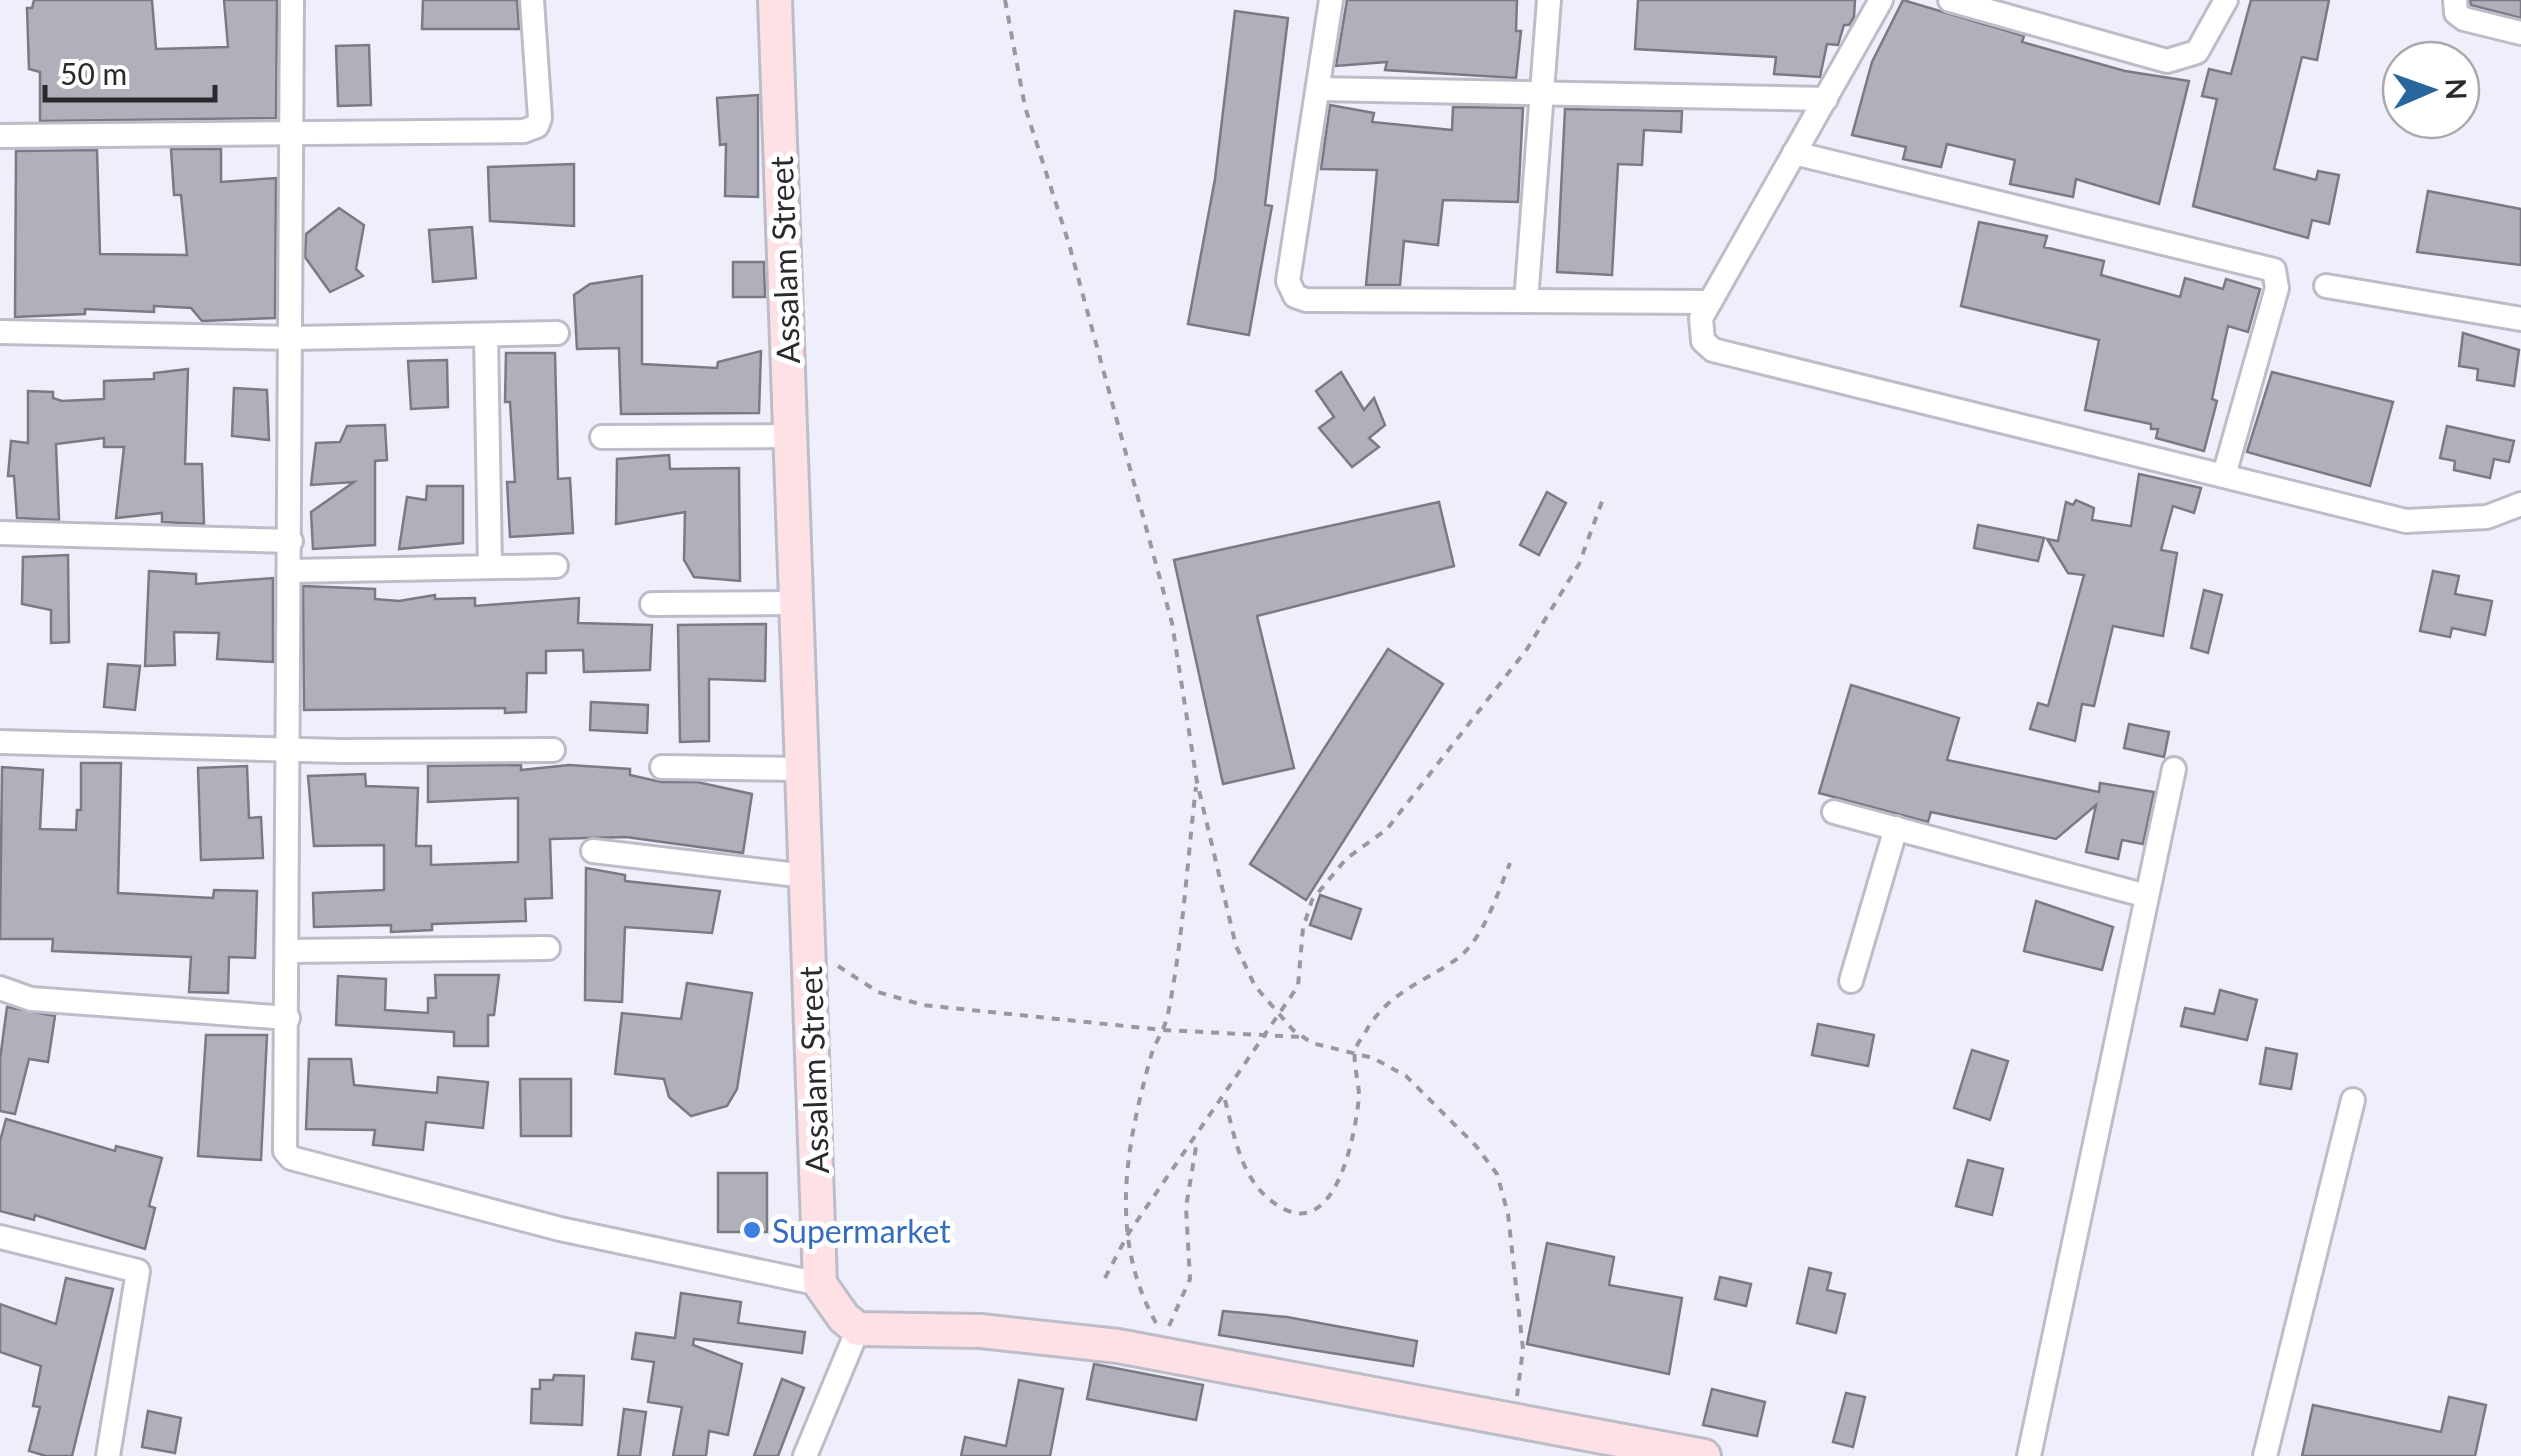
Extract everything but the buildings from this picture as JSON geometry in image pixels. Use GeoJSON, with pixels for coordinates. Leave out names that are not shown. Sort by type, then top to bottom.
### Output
{"type":"FeatureCollection","features":[{"type":"Feature","properties":{"kind":"main road","name":"Assalam Street"},"geometry":{"type":"LineString","coordinates":[[776,0],[820,1284]]}},
{"type":"Feature","properties":{"kind":"main road"},"geometry":{"type":"LineString","coordinates":[[820,1284],[844,1318],[858,1329],[981,1331],[1173,1345],[1512,1421],[1614,1448],[1704,1456]]}},
{"type":"Feature","properties":{"kind":"street"},"geometry":{"type":"LineString","coordinates":[[292,0],[293,338],[285,1151],[291,1158],[560,1229],[820,1284]]}},
{"type":"Feature","properties":{"kind":"street"},"geometry":{"type":"LineString","coordinates":[[0,136],[294,136],[532,130],[540,118],[532,0]]}},
{"type":"Feature","properties":{"kind":"street"},"geometry":{"type":"LineString","coordinates":[[1331,0],[1288,281],[1295,296],[1306,300],[1710,302]]}},
{"type":"Feature","properties":{"kind":"street"},"geometry":{"type":"LineString","coordinates":[[1526,301],[1548,0]]}},
{"type":"Feature","properties":{"kind":"street"},"geometry":{"type":"LineString","coordinates":[[1882,0],[1710,302],[1699,332],[1713,350],[2406,521],[2487,517],[2521,504]]}},
{"type":"Feature","properties":{"kind":"street"},"geometry":{"type":"LineString","coordinates":[[1950,0],[2167,60],[2184,60],[2197,52],[2226,0]]}},
{"type":"Feature","properties":{"kind":"street"},"geometry":{"type":"LineString","coordinates":[[2455,0],[2456,13],[2464,19],[2521,33]]}},
{"type":"Feature","properties":{"kind":"street"},"geometry":{"type":"LineString","coordinates":[[1318,89],[1826,99]]}},
{"type":"Feature","properties":{"kind":"street"},"geometry":{"type":"LineString","coordinates":[[1794,153],[2274,270],[2277,288],[2224,475]]}},
{"type":"Feature","properties":{"kind":"street"},"geometry":{"type":"LineString","coordinates":[[2326,286],[2521,318]]}},
{"type":"Feature","properties":{"kind":"street"},"geometry":{"type":"LineString","coordinates":[[0,332],[293,338],[556,333]]}},
{"type":"Feature","properties":{"kind":"street"},"geometry":{"type":"LineString","coordinates":[[486,335],[490,567]]}},
{"type":"Feature","properties":{"kind":"street"},"geometry":{"type":"LineString","coordinates":[[602,438],[791,436]]}},
{"type":"Feature","properties":{"kind":"street"},"geometry":{"type":"LineString","coordinates":[[0,533],[291,541]]}},
{"type":"Feature","properties":{"kind":"street"},"geometry":{"type":"LineString","coordinates":[[291,572],[556,566]]}},
{"type":"Feature","properties":{"kind":"street"},"geometry":{"type":"LineString","coordinates":[[652,604],[796,603]]}},
{"type":"Feature","properties":{"kind":"street"},"geometry":{"type":"LineString","coordinates":[[0,742],[553,750]]}},
{"type":"Feature","properties":{"kind":"street"},"geometry":{"type":"LineString","coordinates":[[662,768],[802,769]]}},
{"type":"Feature","properties":{"kind":"street"},"geometry":{"type":"LineString","coordinates":[[2029,1456],[2174,769]]}},
{"type":"Feature","properties":{"kind":"street"},"geometry":{"type":"LineString","coordinates":[[1834,812],[2147,896]]}},
{"type":"Feature","properties":{"kind":"street"},"geometry":{"type":"LineString","coordinates":[[1851,981],[1896,828]]}},
{"type":"Feature","properties":{"kind":"street"},"geometry":{"type":"LineString","coordinates":[[594,851],[806,876]]}},
{"type":"Feature","properties":{"kind":"street"},"geometry":{"type":"LineString","coordinates":[[289,951],[548,948]]}},
{"type":"Feature","properties":{"kind":"street"},"geometry":{"type":"LineString","coordinates":[[0,988],[31,999],[288,1018]]}},
{"type":"Feature","properties":{"kind":"street"},"geometry":{"type":"LineString","coordinates":[[2265,1456],[2353,1100]]}},
{"type":"Feature","properties":{"kind":"street"},"geometry":{"type":"LineString","coordinates":[[0,1237],[138,1271],[108,1456]]}},
{"type":"Feature","properties":{"kind":"street"},"geometry":{"type":"LineString","coordinates":[[804,1456],[858,1329]]}},
{"type":"Feature","properties":{"kind":"path"},"geometry":{"type":"LineString","coordinates":[[1005,0],[1024,108],[1069,244],[1172,623],[1197,782],[1236,946],[1255,986],[1302,1037]]}},
{"type":"Feature","properties":{"kind":"path"},"geometry":{"type":"LineString","coordinates":[[1105,1278],[1128,1234],[1298,986],[1303,928],[1312,900],[1346,859],[1387,829],[1527,649],[1579,564],[1604,496]]}},
{"type":"Feature","properties":{"kind":"path"},"geometry":{"type":"LineString","coordinates":[[1173,1345],[1142,1295],[1128,1234],[1126,1157],[1154,1049],[1163,1030],[1182,936],[1197,782]]}},
{"type":"Feature","properties":{"kind":"path"},"geometry":{"type":"LineString","coordinates":[[1225,1097],[1241,1162],[1258,1191],[1292,1213],[1312,1213],[1329,1200],[1342,1171],[1358,1102],[1355,1052],[1368,1027],[1398,993],[1454,961],[1470,945],[1510,864]]}},
{"type":"Feature","properties":{"kind":"path"},"geometry":{"type":"LineString","coordinates":[[808,934],[862,984],[907,1002],[1163,1030],[1302,1037],[1355,1052],[1406,1076],[1476,1146],[1502,1187],[1522,1349],[1512,1421]]}},
{"type":"Feature","properties":{"kind":"path"},"geometry":{"type":"LineString","coordinates":[[1173,1345],[1190,1280],[1186,1208],[1198,1136]]}},
{"type":"Feature","properties":{"kind":"place","name":"Supermarket"},"geometry":{"type":"Point","coordinates":[752,1230]}}]}
